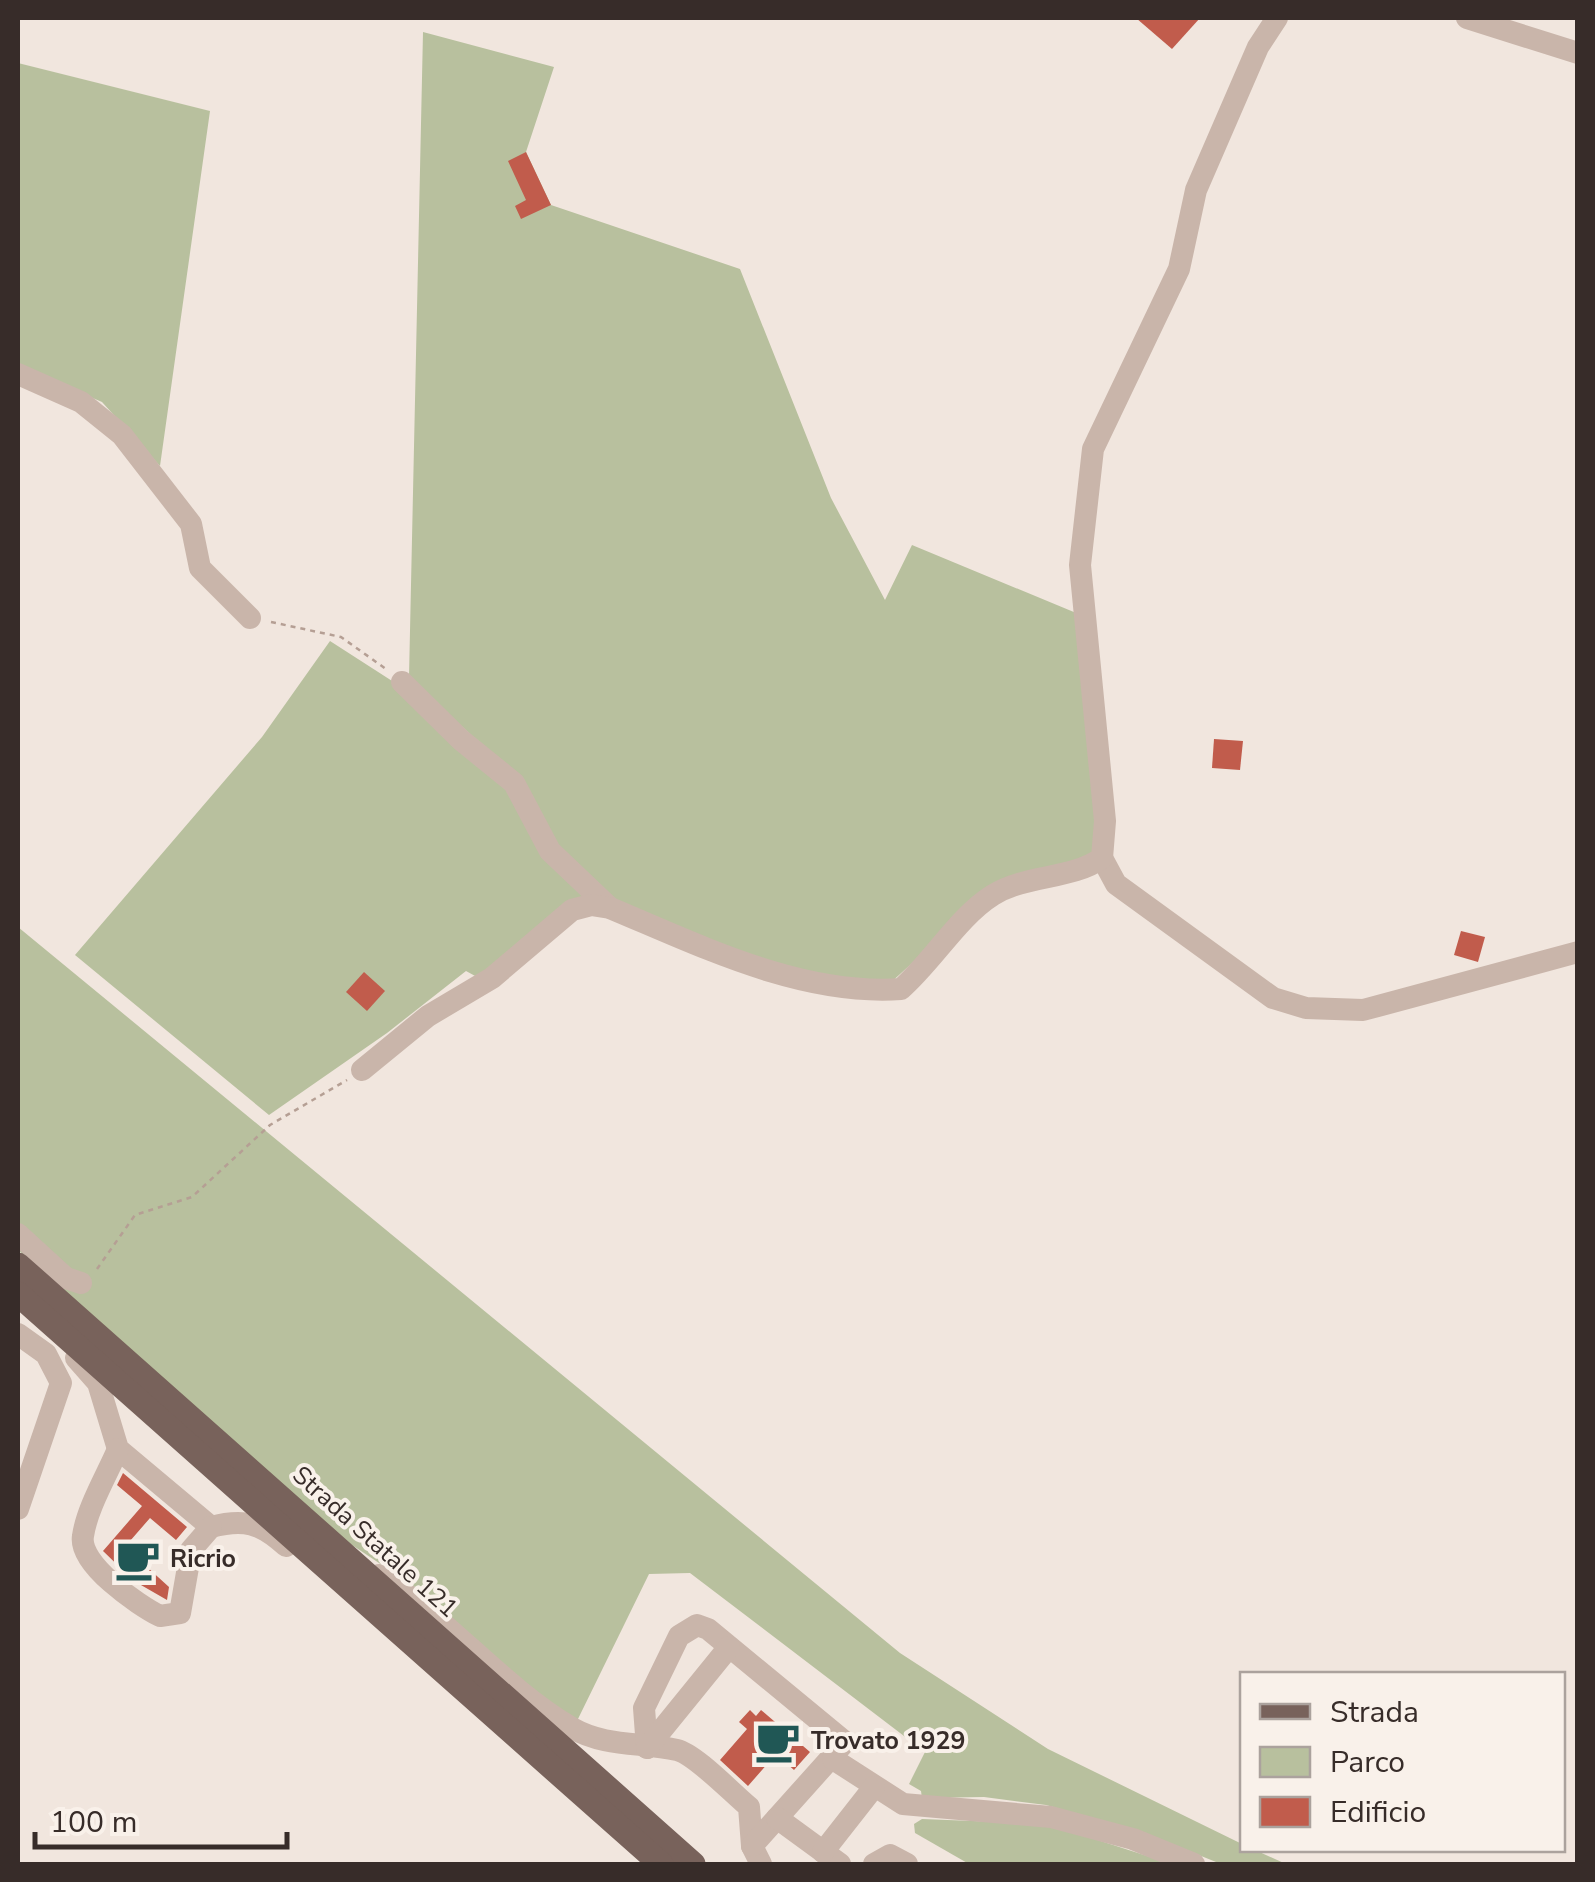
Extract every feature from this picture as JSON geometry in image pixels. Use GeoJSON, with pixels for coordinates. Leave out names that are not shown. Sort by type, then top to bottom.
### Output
{"type":"FeatureCollection","features":[{"type":"Feature","properties":{"kind":"main road","name":"Strada Statale 121"},"geometry":{"type":"LineString","coordinates":[[18,1265],[693,1864]]}},
{"type":"Feature","properties":{"kind":"main road","name":"Strada Statale 121"},"geometry":{"type":"LineString","coordinates":[[18,1294],[661,1864]]}},
{"type":"Feature","properties":{"kind":"street"},"geometry":{"type":"LineString","coordinates":[[1276,18],[1258,47],[1196,190],[1179,269],[1093,449],[1080,566],[1106,820],[1102,858],[1116,884],[1273,998],[1306,1008],[1363,1010],[1578,952]]}},
{"type":"Feature","properties":{"kind":"street"},"geometry":{"type":"LineString","coordinates":[[1467,18],[1578,53]]}},
{"type":"Feature","properties":{"kind":"street"},"geometry":{"type":"LineString","coordinates":[[18,374],[81,402],[122,435],[191,524],[200,568],[250,618]]}},
{"type":"Feature","properties":{"kind":"street"},"geometry":{"type":"LineString","coordinates":[[402,682],[461,740],[514,782],[550,851],[610,908]]}},
{"type":"Feature","properties":{"kind":"street"},"geometry":{"type":"LineString","coordinates":[[362,1070],[428,1016],[492,978],[572,910],[610,908],[740,960],[819,984],[901,989],[990,897],[1037,876],[1088,868],[1102,858]]}},
{"type":"Feature","properties":{"kind":"street"},"geometry":{"type":"LineString","coordinates":[[18,1234],[66,1278],[81,1283]]}},
{"type":"Feature","properties":{"kind":"street"},"geometry":{"type":"LineString","coordinates":[[18,1306],[98,1382],[118,1449],[211,1527]]}},
{"type":"Feature","properties":{"kind":"street"},"geometry":{"type":"LineString","coordinates":[[18,1334],[46,1354],[61,1383],[18,1509]]}},
{"type":"Feature","properties":{"kind":"street"},"geometry":{"type":"LineString","coordinates":[[118,1449],[82,1537],[86,1556],[122,1592],[160,1616],[180,1613],[191,1550],[211,1527],[238,1520],[267,1529],[404,1650],[463,1689]]}},
{"type":"Feature","properties":{"kind":"street"},"geometry":{"type":"LineString","coordinates":[[336,1548],[419,1600],[536,1704],[576,1730],[623,1746],[681,1750],[749,1807],[756,1855]]}},
{"type":"Feature","properties":{"kind":"street"},"geometry":{"type":"LineString","coordinates":[[647,1748],[644,1708],[679,1636],[696,1625],[846,1742],[778,1818],[756,1855]]}},
{"type":"Feature","properties":{"kind":"street"},"geometry":{"type":"LineString","coordinates":[[647,1748],[729,1647]]}},
{"type":"Feature","properties":{"kind":"street"},"geometry":{"type":"LineString","coordinates":[[832,1759],[892,1800],[921,1808],[978,1808],[1087,1825],[1194,1864]]}},
{"type":"Feature","properties":{"kind":"street"},"geometry":{"type":"LineString","coordinates":[[778,1818],[832,1858],[874,1787]]}},
{"type":"Feature","properties":{"kind":"street"},"geometry":{"type":"LineString","coordinates":[[874,1864],[890,1855],[907,1864]]}},
{"type":"Feature","properties":{"kind":"path"},"geometry":{"type":"LineString","coordinates":[[250,618],[341,637],[402,682]]}},
{"type":"Feature","properties":{"kind":"path"},"geometry":{"type":"LineString","coordinates":[[81,1283],[95,1272],[135,1215],[192,1197],[270,1125],[362,1070]]}},
{"type":"Feature","properties":{"kind":"green space"},"geometry":{"type":"Polygon","coordinates":[[[423,32],[554,67],[526,152],[551,205],[740,269],[831,498],[885,600],[912,545],[1081,615],[1097,855],[968,912],[887,986],[764,963],[611,900],[549,842],[518,779],[409,677],[423,32]]]}},
{"type":"Feature","properties":{"kind":"green space"},"geometry":{"type":"Polygon","coordinates":[[[18,63],[210,111],[160,466],[102,402],[18,366],[18,63]]]}},
{"type":"Feature","properties":{"kind":"green space"},"geometry":{"type":"Polygon","coordinates":[[[330,641],[403,688],[505,783],[596,902],[477,977],[466,971],[387,1033],[269,1115],[75,955],[262,737],[330,641]]]}},
{"type":"Feature","properties":{"kind":"green space"},"geometry":{"type":"Polygon","coordinates":[[[18,927],[900,1653],[1048,1749],[1240,1843],[1240,1852],[1259,1852],[1286,1864],[1221,1864],[1139,1831],[1046,1805],[984,1797],[922,1798],[921,1791],[909,1784],[925,1752],[690,1573],[649,1574],[576,1723],[557,1713],[424,1593],[343,1539],[18,1250],[18,927]]]}},
{"type":"Feature","properties":{"kind":"green space"},"geometry":{"type":"Polygon","coordinates":[[[922,1819],[1048,1824],[1172,1864],[969,1864],[915,1833],[914,1824],[922,1819]]]}},
{"type":"Feature","properties":{"kind":"building"},"geometry":{"type":"Polygon","coordinates":[[[1136,18],[1200,18],[1172,49],[1136,18]]]}},
{"type":"Feature","properties":{"kind":"building"},"geometry":{"type":"Polygon","coordinates":[[[526,152],[551,205],[521,219],[515,206],[526,200],[508,161],[526,152]]]}},
{"type":"Feature","properties":{"kind":"building"},"geometry":{"type":"Polygon","coordinates":[[[1214,739],[1243,741],[1240,770],[1212,768],[1214,739]]]}},
{"type":"Feature","properties":{"kind":"building"},"geometry":{"type":"Polygon","coordinates":[[[1461,931],[1485,937],[1478,962],[1454,955],[1461,931]]]}},
{"type":"Feature","properties":{"kind":"building"},"geometry":{"type":"Polygon","coordinates":[[[364,972],[385,991],[367,1011],[346,992],[364,972]]]}},
{"type":"Feature","properties":{"kind":"building"},"geometry":{"type":"Polygon","coordinates":[[[123,1473],[187,1527],[176,1540],[150,1518],[130,1541],[153,1561],[147,1567],[169,1587],[167,1600],[134,1581],[103,1551],[142,1506],[117,1485],[123,1473]]]}},
{"type":"Feature","properties":{"kind":"building"},"geometry":{"type":"Polygon","coordinates":[[[750,1710],[756,1716],[761,1710],[810,1752],[794,1770],[776,1754],[748,1786],[720,1760],[747,1729],[739,1722],[750,1710]]]}},
{"type":"Feature","properties":{"kind":"place","name":"Ricrio"},"geometry":{"type":"Point","coordinates":[137,1559]}},
{"type":"Feature","properties":{"kind":"place","name":"Trovato 1929"},"geometry":{"type":"Point","coordinates":[778,1741]}}]}
